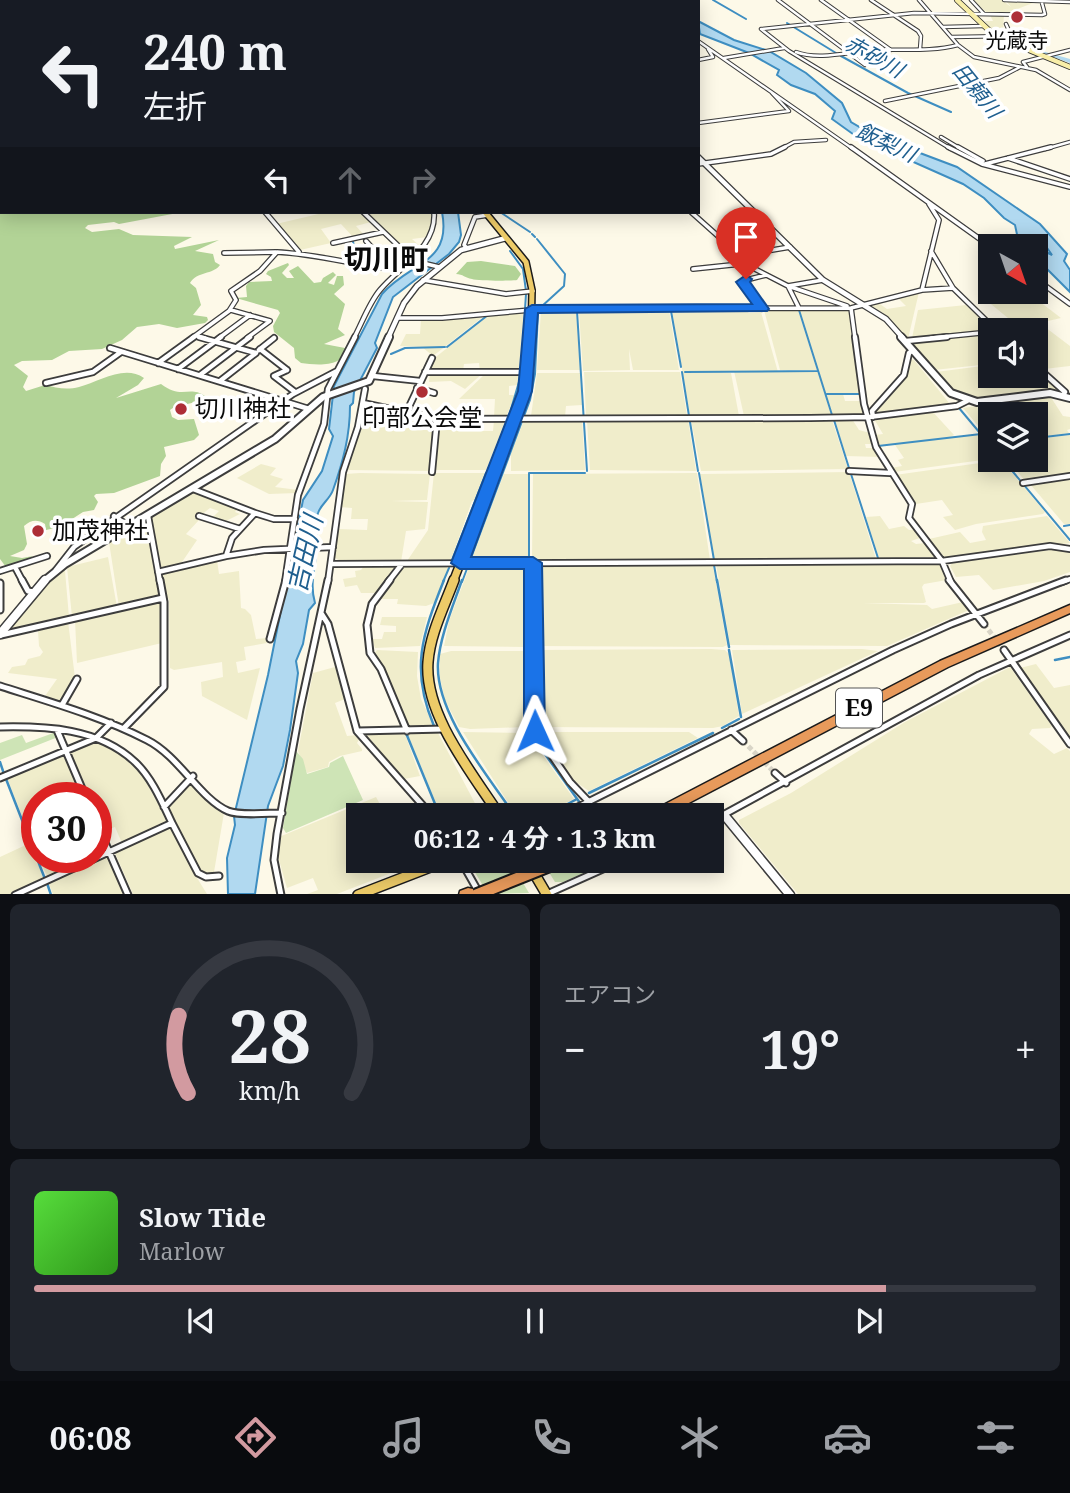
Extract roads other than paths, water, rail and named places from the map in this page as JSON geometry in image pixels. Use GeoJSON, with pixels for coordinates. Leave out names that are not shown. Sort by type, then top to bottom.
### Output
{"type":"FeatureCollection","features":[{"type":"Feature","properties":{"kind":"highway","name":"E9"},"geometry":{"type":"LineString","coordinates":[[677,803],[908,682],[988,643],[1070,611]]}},
{"type":"Feature","properties":{"kind":"highway","name":"E9"},"geometry":{"type":"LineString","coordinates":[[687,803],[923,678],[1070,611]]}},
{"type":"Feature","properties":{"kind":"highway"},"geometry":{"type":"LineString","coordinates":[[472,894],[522,873]]}},
{"type":"Feature","properties":{"kind":"highway"},"geometry":{"type":"LineString","coordinates":[[472,894],[529,873]]}},
{"type":"Feature","properties":{"kind":"main road"},"geometry":{"type":"LineString","coordinates":[[957,0],[995,36],[1070,66]]}},
{"type":"Feature","properties":{"kind":"main road"},"geometry":{"type":"LineString","coordinates":[[486,214],[527,262],[533,280],[528,372],[515,419],[432,639],[428,660],[431,689],[447,729],[492,803]]}},
{"type":"Feature","properties":{"kind":"main road"},"geometry":{"type":"LineString","coordinates":[[358,894],[414,873]]}},
{"type":"Feature","properties":{"kind":"main road"},"geometry":{"type":"LineString","coordinates":[[534,873],[547,894]]}},
{"type":"Feature","properties":{"kind":"street"},"geometry":{"type":"LineString","coordinates":[[778,0],[865,65]]}},
{"type":"Feature","properties":{"kind":"street"},"geometry":{"type":"LineString","coordinates":[[821,0],[892,50]]}},
{"type":"Feature","properties":{"kind":"street"},"geometry":{"type":"LineString","coordinates":[[871,0],[918,31],[921,36],[920,50]]}},
{"type":"Feature","properties":{"kind":"street"},"geometry":{"type":"LineString","coordinates":[[919,0],[958,45],[977,58],[1036,70],[1069,89]]}},
{"type":"Feature","properties":{"kind":"street"},"geometry":{"type":"LineString","coordinates":[[971,0],[984,14]]}},
{"type":"Feature","properties":{"kind":"street"},"geometry":{"type":"LineString","coordinates":[[1004,0],[1070,2]]}},
{"type":"Feature","properties":{"kind":"street"},"geometry":{"type":"LineString","coordinates":[[1038,3],[1044,15],[930,12],[761,29],[785,48],[930,138],[985,164],[1070,187]]}},
{"type":"Feature","properties":{"kind":"street"},"geometry":{"type":"LineString","coordinates":[[1006,24],[1009,36]]}},
{"type":"Feature","properties":{"kind":"street"},"geometry":{"type":"LineString","coordinates":[[942,27],[983,26]]}},
{"type":"Feature","properties":{"kind":"street"},"geometry":{"type":"LineString","coordinates":[[951,37],[1009,36],[1026,43]]}},
{"type":"Feature","properties":{"kind":"street"},"geometry":{"type":"LineString","coordinates":[[700,43],[767,87],[978,238]]}},
{"type":"Feature","properties":{"kind":"street"},"geometry":{"type":"LineString","coordinates":[[724,58],[785,48],[808,56],[942,49],[958,45]]}},
{"type":"Feature","properties":{"kind":"street"},"geometry":{"type":"LineString","coordinates":[[700,60],[713,57],[709,49]]}},
{"type":"Feature","properties":{"kind":"street"},"geometry":{"type":"LineString","coordinates":[[1026,68],[1023,62],[1070,50]]}},
{"type":"Feature","properties":{"kind":"street"},"geometry":{"type":"LineString","coordinates":[[885,101],[1005,76],[1021,67]]}},
{"type":"Feature","properties":{"kind":"street"},"geometry":{"type":"LineString","coordinates":[[700,121],[789,111],[767,87]]}},
{"type":"Feature","properties":{"kind":"street"},"geometry":{"type":"LineString","coordinates":[[941,137],[985,164],[1070,142]]}},
{"type":"Feature","properties":{"kind":"street"},"geometry":{"type":"LineString","coordinates":[[701,164],[771,154],[793,143],[826,140]]}},
{"type":"Feature","properties":{"kind":"street"},"geometry":{"type":"LineString","coordinates":[[1007,158],[1070,180],[1064,186]]}},
{"type":"Feature","properties":{"kind":"street"},"geometry":{"type":"LineString","coordinates":[[701,164],[823,280],[866,304],[886,319],[947,389],[967,401],[984,402],[1050,393],[1067,394]]}},
{"type":"Feature","properties":{"kind":"street"},"geometry":{"type":"LineString","coordinates":[[1025,176],[1033,169]]}},
{"type":"Feature","properties":{"kind":"street"},"geometry":{"type":"LineString","coordinates":[[922,290],[939,220],[926,201]]}},
{"type":"Feature","properties":{"kind":"street"},"geometry":{"type":"LineString","coordinates":[[267,214],[299,253]]}},
{"type":"Feature","properties":{"kind":"street"},"geometry":{"type":"LineString","coordinates":[[365,214],[410,259],[437,267]]}},
{"type":"Feature","properties":{"kind":"street"},"geometry":{"type":"LineString","coordinates":[[270,639],[286,576],[299,495],[337,371],[378,292],[423,248],[435,225],[434,214]]}},
{"type":"Feature","properties":{"kind":"street"},"geometry":{"type":"LineString","coordinates":[[467,248],[464,245],[475,217],[486,214]]}},
{"type":"Feature","properties":{"kind":"street"},"geometry":{"type":"LineString","coordinates":[[693,214],[767,275],[788,286],[851,308]]}},
{"type":"Feature","properties":{"kind":"street"},"geometry":{"type":"LineString","coordinates":[[333,243],[383,232]]}},
{"type":"Feature","properties":{"kind":"street"},"geometry":{"type":"LineString","coordinates":[[55,571],[281,435],[328,395],[364,385],[373,376],[377,360],[409,295],[423,280],[437,267],[467,248],[506,238]]}},
{"type":"Feature","properties":{"kind":"street"},"geometry":{"type":"LineString","coordinates":[[360,266],[358,257],[378,251],[366,241]]}},
{"type":"Feature","properties":{"kind":"street"},"geometry":{"type":"LineString","coordinates":[[742,255],[790,247]]}},
{"type":"Feature","properties":{"kind":"street"},"geometry":{"type":"LineString","coordinates":[[932,251],[953,288],[984,318]]}},
{"type":"Feature","properties":{"kind":"street"},"geometry":{"type":"LineString","coordinates":[[224,253],[299,253],[360,266],[399,270]]}},
{"type":"Feature","properties":{"kind":"street"},"geometry":{"type":"LineString","coordinates":[[158,363],[231,310],[236,300],[231,291],[260,271],[277,253]]}},
{"type":"Feature","properties":{"kind":"street"},"geometry":{"type":"LineString","coordinates":[[693,269],[750,263]]}},
{"type":"Feature","properties":{"kind":"street"},"geometry":{"type":"LineString","coordinates":[[762,309],[742,281],[767,275]]}},
{"type":"Feature","properties":{"kind":"street"},"geometry":{"type":"LineString","coordinates":[[423,280],[506,294],[533,291]]}},
{"type":"Feature","properties":{"kind":"street"},"geometry":{"type":"LineString","coordinates":[[788,286],[823,280]]}},
{"type":"Feature","properties":{"kind":"street"},"geometry":{"type":"LineString","coordinates":[[788,286],[799,308]]}},
{"type":"Feature","properties":{"kind":"street"},"geometry":{"type":"LineString","coordinates":[[397,318],[448,318],[532,309],[851,308],[922,290],[953,288]]}},
{"type":"Feature","properties":{"kind":"street"},"geometry":{"type":"LineString","coordinates":[[1048,288],[1070,304]]}},
{"type":"Feature","properties":{"kind":"street"},"geometry":{"type":"LineString","coordinates":[[851,308],[864,404],[871,417],[876,447],[912,504],[909,518],[942,561],[949,580],[984,624]]}},
{"type":"Feature","properties":{"kind":"street"},"geometry":{"type":"LineString","coordinates":[[199,375],[270,321],[231,310]]}},
{"type":"Feature","properties":{"kind":"street"},"geometry":{"type":"LineString","coordinates":[[178,369],[250,315]]}},
{"type":"Feature","properties":{"kind":"street"},"geometry":{"type":"LineString","coordinates":[[906,341],[978,333]]}},
{"type":"Feature","properties":{"kind":"street"},"geometry":{"type":"LineString","coordinates":[[196,335],[258,351],[288,371],[274,376],[295,392]]}},
{"type":"Feature","properties":{"kind":"street"},"geometry":{"type":"LineString","coordinates":[[219,381],[274,338]]}},
{"type":"Feature","properties":{"kind":"street"},"geometry":{"type":"LineString","coordinates":[[110,348],[310,409]]}},
{"type":"Feature","properties":{"kind":"street"},"geometry":{"type":"LineString","coordinates":[[871,417],[872,411],[904,375],[909,353],[913,350]]}},
{"type":"Feature","properties":{"kind":"street"},"geometry":{"type":"LineString","coordinates":[[46,383],[93,372],[122,352]]}},
{"type":"Feature","properties":{"kind":"street"},"geometry":{"type":"LineString","coordinates":[[406,413],[432,358]]}},
{"type":"Feature","properties":{"kind":"street"},"geometry":{"type":"LineString","coordinates":[[1,632],[74,547],[295,392],[337,371]]}},
{"type":"Feature","properties":{"kind":"street"},"geometry":{"type":"LineString","coordinates":[[425,372],[528,372]]}},
{"type":"Feature","properties":{"kind":"street"},"geometry":{"type":"LineString","coordinates":[[373,376],[420,381]]}},
{"type":"Feature","properties":{"kind":"street"},"geometry":{"type":"LineString","coordinates":[[1048,377],[1067,394]]}},
{"type":"Feature","properties":{"kind":"street"},"geometry":{"type":"LineString","coordinates":[[281,894],[274,860],[281,813],[332,564],[343,472],[363,403],[364,385]]}},
{"type":"Feature","properties":{"kind":"street"},"geometry":{"type":"LineString","coordinates":[[417,388],[434,393]]}},
{"type":"Feature","properties":{"kind":"street"},"geometry":{"type":"LineString","coordinates":[[363,403],[437,419],[515,419],[871,417],[957,406],[967,401]]}},
{"type":"Feature","properties":{"kind":"street"},"geometry":{"type":"LineString","coordinates":[[432,472],[437,419]]}},
{"type":"Feature","properties":{"kind":"street"},"geometry":{"type":"LineString","coordinates":[[849,471],[891,473]]}},
{"type":"Feature","properties":{"kind":"street"},"geometry":{"type":"LineString","coordinates":[[1023,483],[1070,476]]}},
{"type":"Feature","properties":{"kind":"street"},"geometry":{"type":"LineString","coordinates":[[193,489],[274,519],[295,519]]}},
{"type":"Feature","properties":{"kind":"street"},"geometry":{"type":"LineString","coordinates":[[226,556],[232,538],[255,513]]}},
{"type":"Feature","properties":{"kind":"street"},"geometry":{"type":"LineString","coordinates":[[124,728],[164,687],[163,598],[148,516]]}},
{"type":"Feature","properties":{"kind":"street"},"geometry":{"type":"LineString","coordinates":[[199,516],[240,529]]}},
{"type":"Feature","properties":{"kind":"street"},"geometry":{"type":"LineString","coordinates":[[116,518],[130,527]]}},
{"type":"Feature","properties":{"kind":"street"},"geometry":{"type":"LineString","coordinates":[[332,564],[942,561],[1050,546],[1070,549]]}},
{"type":"Feature","properties":{"kind":"street"},"geometry":{"type":"LineString","coordinates":[[158,572],[226,556],[332,547]]}},
{"type":"Feature","properties":{"kind":"street"},"geometry":{"type":"LineString","coordinates":[[0,571],[47,556]]}},
{"type":"Feature","properties":{"kind":"street"},"geometry":{"type":"LineString","coordinates":[[402,563],[372,604],[367,625],[370,653],[380,669],[407,731]]}},
{"type":"Feature","properties":{"kind":"street"},"geometry":{"type":"LineString","coordinates":[[533,563],[535,731],[570,782],[590,803],[893,650],[976,614],[1070,579]]}},
{"type":"Feature","properties":{"kind":"street"},"geometry":{"type":"LineString","coordinates":[[15,567],[28,591],[34,592]]}},
{"type":"Feature","properties":{"kind":"street"},"geometry":{"type":"LineString","coordinates":[[0,583],[0,610]]}},
{"type":"Feature","properties":{"kind":"street"},"geometry":{"type":"LineString","coordinates":[[1,632],[163,598]]}},
{"type":"Feature","properties":{"kind":"street"},"geometry":{"type":"LineString","coordinates":[[321,613],[328,624],[357,731],[421,803]]}},
{"type":"Feature","properties":{"kind":"street"},"geometry":{"type":"LineString","coordinates":[[790,894],[725,816],[925,703],[1011,659],[1070,635]]}},
{"type":"Feature","properties":{"kind":"street"},"geometry":{"type":"LineString","coordinates":[[1004,650],[1070,744]]}},
{"type":"Feature","properties":{"kind":"street"},"geometry":{"type":"LineString","coordinates":[[62,705],[77,679]]}},
{"type":"Feature","properties":{"kind":"street"},"geometry":{"type":"LineString","coordinates":[[0,686],[62,705],[124,728],[150,741],[193,776],[212,799],[229,812],[281,813]]}},
{"type":"Feature","properties":{"kind":"street"},"geometry":{"type":"LineString","coordinates":[[0,778],[96,738],[111,723]]}},
{"type":"Feature","properties":{"kind":"street"},"geometry":{"type":"LineString","coordinates":[[0,727],[57,729],[96,738],[121,751],[136,763],[164,807],[198,873],[209,877],[219,876]]}},
{"type":"Feature","properties":{"kind":"street"},"geometry":{"type":"LineString","coordinates":[[57,729],[79,782]]}},
{"type":"Feature","properties":{"kind":"street"},"geometry":{"type":"LineString","coordinates":[[357,731],[447,729]]}},
{"type":"Feature","properties":{"kind":"street"},"geometry":{"type":"LineString","coordinates":[[731,730],[743,741]]}},
{"type":"Feature","properties":{"kind":"street"},"geometry":{"type":"LineString","coordinates":[[775,774],[786,783]]}},
{"type":"Feature","properties":{"kind":"street"},"geometry":{"type":"LineString","coordinates":[[164,807],[193,776]]}},
{"type":"Feature","properties":{"kind":"street"},"geometry":{"type":"LineString","coordinates":[[112,851],[172,823]]}},
{"type":"Feature","properties":{"kind":"street"},"geometry":{"type":"LineString","coordinates":[[112,859],[128,894]]}},
{"type":"Feature","properties":{"kind":"street"},"geometry":{"type":"LineString","coordinates":[[15,894],[62,873]]}},
{"type":"Feature","properties":{"kind":"street"},"geometry":{"type":"LineString","coordinates":[[465,873],[472,894]]}},
{"type":"Feature","properties":{"kind":"street"},"geometry":{"type":"LineString","coordinates":[[547,894],[594,873]]}},
{"type":"Feature","properties":{"kind":"water","name":"飯梨川"},"geometry":{"type":"Polygon","coordinates":[[[700,22],[734,40],[769,51],[806,73],[842,103],[851,122],[875,136],[957,167],[1040,224],[1067,254],[1064,261],[1070,270],[1070,292],[1048,270],[1048,253],[1052,255],[1048,249],[1048,234],[1017,234],[1015,225],[963,184],[857,137],[832,119],[835,111],[815,94],[791,85],[777,75],[779,70],[749,53],[700,34],[700,22]]]}},
{"type":"Feature","properties":{"kind":"water","name":"吉田川"},"geometry":{"type":"Polygon","coordinates":[[[442,214],[458,214],[461,235],[459,242],[449,254],[393,297],[375,343],[377,348],[354,392],[340,469],[332,493],[317,517],[313,581],[315,603],[309,610],[303,644],[296,661],[298,673],[290,730],[283,766],[268,806],[255,894],[228,894],[227,858],[235,825],[234,816],[268,675],[303,500],[322,471],[333,436],[329,429],[334,386],[382,294],[435,252],[441,242],[442,214]]]}},
{"type":"Feature","properties":{"kind":"waterway"},"geometry":{"type":"LineString","coordinates":[[713,0],[746,19]]}},
{"type":"Feature","properties":{"kind":"waterway","name":"赤砂川"},"geometry":{"type":"LineString","coordinates":[[787,23],[836,53]]}},
{"type":"Feature","properties":{"kind":"waterway"},"geometry":{"type":"LineString","coordinates":[[1044,52],[1070,61]]}},
{"type":"Feature","properties":{"kind":"waterway","name":"赤砂川"},"geometry":{"type":"LineString","coordinates":[[841,56],[908,93],[951,112]]}},
{"type":"Feature","properties":{"kind":"waterway"},"geometry":{"type":"LineString","coordinates":[[503,214],[530,232]]}},
{"type":"Feature","properties":{"kind":"waterway"},"geometry":{"type":"LineString","coordinates":[[532,234],[535,237]]}},
{"type":"Feature","properties":{"kind":"waterway"},"geometry":{"type":"LineString","coordinates":[[537,239],[565,274],[564,286],[541,307]]}},
{"type":"Feature","properties":{"kind":"waterway"},"geometry":{"type":"LineString","coordinates":[[353,241],[356,263]]}},
{"type":"Feature","properties":{"kind":"waterway"},"geometry":{"type":"LineString","coordinates":[[510,251],[523,269],[526,291]]}},
{"type":"Feature","properties":{"kind":"waterway"},"geometry":{"type":"LineString","coordinates":[[525,309],[526,294]]}},
{"type":"Feature","properties":{"kind":"waterway"},"geometry":{"type":"LineString","coordinates":[[799,310],[832,415]]}},
{"type":"Feature","properties":{"kind":"waterway"},"geometry":{"type":"LineString","coordinates":[[577,311],[587,471]]}},
{"type":"Feature","properties":{"kind":"waterway"},"geometry":{"type":"LineString","coordinates":[[671,311],[681,367]]}},
{"type":"Feature","properties":{"kind":"waterway"},"geometry":{"type":"LineString","coordinates":[[462,582],[530,400],[535,374],[538,312]]}},
{"type":"Feature","properties":{"kind":"waterway"},"geometry":{"type":"LineString","coordinates":[[521,370],[525,313]]}},
{"type":"Feature","properties":{"kind":"waterway"},"geometry":{"type":"LineString","coordinates":[[447,347],[488,315]]}},
{"type":"Feature","properties":{"kind":"waterway"},"geometry":{"type":"LineString","coordinates":[[391,354],[405,348],[445,347]]}},
{"type":"Feature","properties":{"kind":"waterway"},"geometry":{"type":"LineString","coordinates":[[685,372],[817,371]]}},
{"type":"Feature","properties":{"kind":"waterway"},"geometry":{"type":"LineString","coordinates":[[682,372],[689,416]]}},
{"type":"Feature","properties":{"kind":"waterway"},"geometry":{"type":"LineString","coordinates":[[509,416],[521,375]]}},
{"type":"Feature","properties":{"kind":"waterway"},"geometry":{"type":"LineString","coordinates":[[827,394],[860,394]]}},
{"type":"Feature","properties":{"kind":"waterway"},"geometry":{"type":"LineString","coordinates":[[959,408],[978,431]]}},
{"type":"Feature","properties":{"kind":"waterway"},"geometry":{"type":"LineString","coordinates":[[834,420],[849,468]]}},
{"type":"Feature","properties":{"kind":"waterway"},"geometry":{"type":"LineString","coordinates":[[690,422],[698,471]]}},
{"type":"Feature","properties":{"kind":"waterway"},"geometry":{"type":"LineString","coordinates":[[488,470],[506,423]]}},
{"type":"Feature","properties":{"kind":"waterway"},"geometry":{"type":"LineString","coordinates":[[878,446],[978,434]]}},
{"type":"Feature","properties":{"kind":"waterway"},"geometry":{"type":"LineString","coordinates":[[1048,437],[1070,434]]}},
{"type":"Feature","properties":{"kind":"waterway"},"geometry":{"type":"LineString","coordinates":[[1013,472],[1070,540]]}},
{"type":"Feature","properties":{"kind":"waterway"},"geometry":{"type":"LineString","coordinates":[[452,560],[486,473]]}},
{"type":"Feature","properties":{"kind":"waterway"},"geometry":{"type":"LineString","coordinates":[[529,560],[529,473],[585,473]]}},
{"type":"Feature","properties":{"kind":"waterway"},"geometry":{"type":"LineString","coordinates":[[699,473],[714,560]]}},
{"type":"Feature","properties":{"kind":"waterway"},"geometry":{"type":"LineString","coordinates":[[851,474],[878,558]]}},
{"type":"Feature","properties":{"kind":"waterway"},"geometry":{"type":"LineString","coordinates":[[1064,526],[1070,525]]}},
{"type":"Feature","properties":{"kind":"waterway"},"geometry":{"type":"LineString","coordinates":[[820,564],[878,564]]}},
{"type":"Feature","properties":{"kind":"waterway"},"geometry":{"type":"LineString","coordinates":[[529,565],[529,729]]}},
{"type":"Feature","properties":{"kind":"waterway"},"geometry":{"type":"LineString","coordinates":[[714,565],[717,582]]}},
{"type":"Feature","properties":{"kind":"waterway"},"geometry":{"type":"LineString","coordinates":[[443,582],[449,568]]}},
{"type":"Feature","properties":{"kind":"waterway"},"geometry":{"type":"LineString","coordinates":[[434,726],[422,687],[422,653],[430,618],[444,580]]}},
{"type":"Feature","properties":{"kind":"waterway"},"geometry":{"type":"LineString","coordinates":[[462,580],[441,642],[439,683],[445,703],[465,743],[506,803]]}},
{"type":"Feature","properties":{"kind":"waterway"},"geometry":{"type":"LineString","coordinates":[[717,580],[729,647]]}},
{"type":"Feature","properties":{"kind":"waterway"},"geometry":{"type":"LineString","coordinates":[[729,650],[741,717]]}},
{"type":"Feature","properties":{"kind":"waterway"},"geometry":{"type":"LineString","coordinates":[[1055,660],[1070,657]]}},
{"type":"Feature","properties":{"kind":"waterway"},"geometry":{"type":"LineString","coordinates":[[722,728],[739,719]]}},
{"type":"Feature","properties":{"kind":"waterway"},"geometry":{"type":"LineString","coordinates":[[406,733],[435,803]]}},
{"type":"Feature","properties":{"kind":"waterway"},"geometry":{"type":"LineString","coordinates":[[530,733],[580,803]]}},
{"type":"Feature","properties":{"kind":"waterway"},"geometry":{"type":"LineString","coordinates":[[589,793],[713,733]]}},
{"type":"Feature","properties":{"kind":"waterway"},"geometry":{"type":"LineString","coordinates":[[0,762],[4,774]]}},
{"type":"Feature","properties":{"kind":"waterway"},"geometry":{"type":"LineString","coordinates":[[6,779],[45,879]]}},
{"type":"Feature","properties":{"kind":"waterway"},"geometry":{"type":"LineString","coordinates":[[569,803],[577,799]]}},
{"type":"Feature","properties":{"kind":"waterway"},"geometry":{"type":"LineString","coordinates":[[47,883],[51,894]]}},
{"type":"Feature","properties":{"kind":"tunnel"},"geometry":{"type":"LineString","coordinates":[[984,624],[1004,650]]}},
{"type":"Feature","properties":{"kind":"tunnel"},"geometry":{"type":"LineString","coordinates":[[743,741],[775,773]]}},
{"type":"Feature","properties":{"kind":"place","name":"光蔵寺"},"geometry":{"type":"Point","coordinates":[1017,17]}},
{"type":"Feature","properties":{"kind":"place","name":"印部公会堂"},"geometry":{"type":"Point","coordinates":[422,392]}},
{"type":"Feature","properties":{"kind":"place","name":"切川神社"},"geometry":{"type":"Point","coordinates":[181,409]}},
{"type":"Feature","properties":{"kind":"place","name":"加茂神社"},"geometry":{"type":"Point","coordinates":[38,531]}},
{"type":"Feature","properties":{"kind":"district","name":"切川町"},"geometry":{"type":"Point","coordinates":[386,259]}},
{"type":"Feature","properties":{"kind":"water label","name":"田頼川"},"geometry":{"type":"Point","coordinates":[977,91]}}]}
